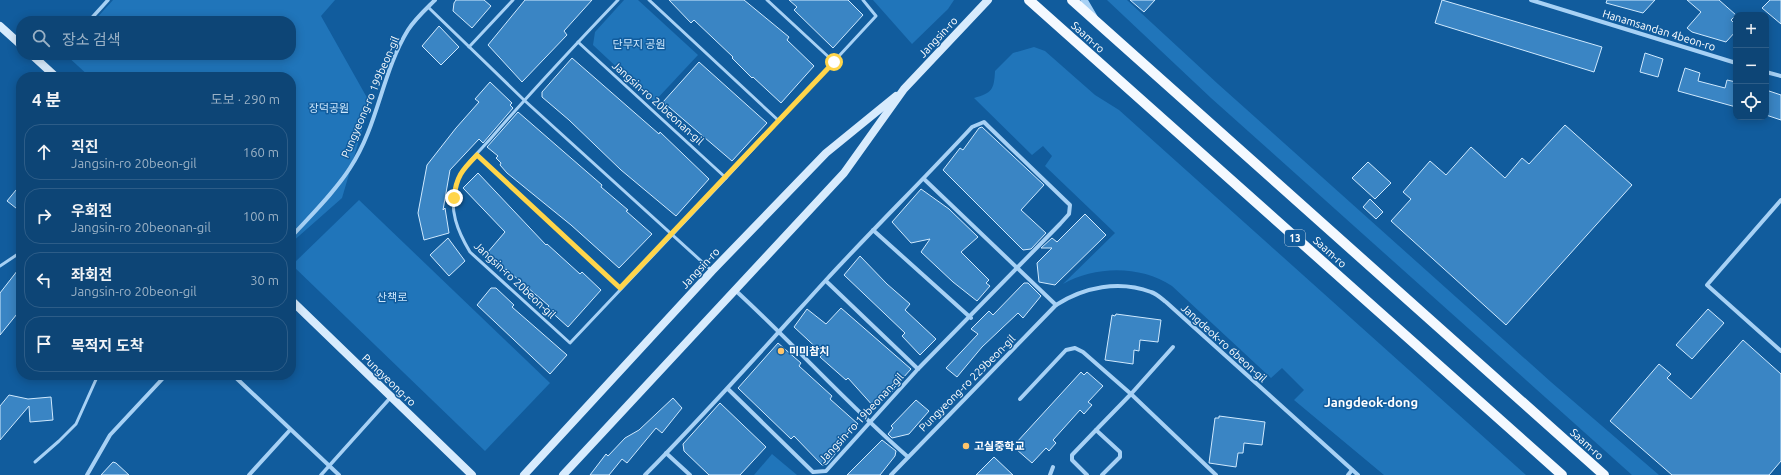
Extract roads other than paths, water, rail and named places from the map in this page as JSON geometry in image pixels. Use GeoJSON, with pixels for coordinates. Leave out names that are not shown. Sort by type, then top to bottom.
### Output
{"type":"FeatureCollection","features":[{"type":"Feature","properties":{"kind":"main road","name":"Jangsin-ro"},"geometry":{"type":"LineString","coordinates":[[524,475],[712,271],[826,153],[904,89],[988,0]]}},
{"type":"Feature","properties":{"kind":"main road","name":"Saam-ro"},"geometry":{"type":"LineString","coordinates":[[1028,0],[1562,475]]}},
{"type":"Feature","properties":{"kind":"main road","name":"Saam-ro"},"geometry":{"type":"LineString","coordinates":[[1072,0],[1604,475]]}},
{"type":"Feature","properties":{"kind":"main road"},"geometry":{"type":"LineString","coordinates":[[0,26],[16,40]]}},
{"type":"Feature","properties":{"kind":"main road"},"geometry":{"type":"LineString","coordinates":[[37,60],[51,72]]}},
{"type":"Feature","properties":{"kind":"main road","name":"Jangsin-ro"},"geometry":{"type":"LineString","coordinates":[[563,475],[844,173],[904,89]]}},
{"type":"Feature","properties":{"kind":"main road","name":"Pungyeong-ro"},"geometry":{"type":"LineString","coordinates":[[296,305],[472,475]]}},
{"type":"Feature","properties":{"kind":"street"},"geometry":{"type":"LineString","coordinates":[[94,16],[108,0]]}},
{"type":"Feature","properties":{"kind":"street","name":"Pungyeong-ro 199beon-gil"},"geometry":{"type":"LineString","coordinates":[[296,231],[351,167],[364,140],[386,79],[402,42],[409,29],[434,0]]}},
{"type":"Feature","properties":{"kind":"street"},"geometry":{"type":"LineString","coordinates":[[1084,0],[1098,24]]}},
{"type":"Feature","properties":{"kind":"street","name":"Hanamsandan 4beon-ro"},"geometry":{"type":"LineString","coordinates":[[1531,0],[1733,62]]}},
{"type":"Feature","properties":{"kind":"street"},"geometry":{"type":"LineString","coordinates":[[1769,73],[1781,76]]}},
{"type":"Feature","properties":{"kind":"street","name":"Jangsin-ro 19beonan-gil"},"geometry":{"type":"LineString","coordinates":[[645,475],[728,389],[873,230],[924,179],[972,127],[984,122],[1070,205],[1069,214],[971,318],[918,369],[826,471],[813,472],[728,389]]}},
{"type":"Feature","properties":{"kind":"street"},"geometry":{"type":"LineString","coordinates":[[924,179],[1018,267],[1056,305]]}},
{"type":"Feature","properties":{"kind":"street"},"geometry":{"type":"LineString","coordinates":[[1781,200],[1707,285],[1781,351]]}},
{"type":"Feature","properties":{"kind":"street"},"geometry":{"type":"LineString","coordinates":[[873,230],[971,318]]}},
{"type":"Feature","properties":{"kind":"street","name":"Jangsin-ro 19beonan-gil"},"geometry":{"type":"LineString","coordinates":[[826,281],[918,369]]}},
{"type":"Feature","properties":{"kind":"street","name":"Jangdeok-ro 6beon-gil"},"geometry":{"type":"LineString","coordinates":[[1056,305],[1070,296],[1086,290],[1110,286],[1130,287],[1152,292],[1166,302],[1358,475]]}},
{"type":"Feature","properties":{"kind":"street"},"geometry":{"type":"LineString","coordinates":[[735,290],[780,332],[870,424],[908,456]]}},
{"type":"Feature","properties":{"kind":"street","name":"Pungyeong-ro 229beon-gil"},"geometry":{"type":"LineString","coordinates":[[891,475],[1056,305]]}},
{"type":"Feature","properties":{"kind":"street"},"geometry":{"type":"LineString","coordinates":[[1020,399],[1066,350],[1075,348],[1083,352],[1131,394],[1216,475]]}},
{"type":"Feature","properties":{"kind":"street"},"geometry":{"type":"LineString","coordinates":[[1087,475],[1072,460],[1072,455],[1173,348]]}},
{"type":"Feature","properties":{"kind":"street"},"geometry":{"type":"LineString","coordinates":[[87,475],[110,435],[161,380]]}},
{"type":"Feature","properties":{"kind":"street"},"geometry":{"type":"LineString","coordinates":[[237,380],[339,475]]}},
{"type":"Feature","properties":{"kind":"street"},"geometry":{"type":"LineString","coordinates":[[321,475],[391,397]]}},
{"type":"Feature","properties":{"kind":"street"},"geometry":{"type":"LineString","coordinates":[[249,475],[290,430]]}},
{"type":"Feature","properties":{"kind":"street"},"geometry":{"type":"LineString","coordinates":[[1096,430],[1120,452],[1120,457],[1102,475]]}},
{"type":"Feature","properties":{"kind":"street"},"geometry":{"type":"LineString","coordinates":[[666,453],[690,475]]}},
{"type":"Feature","properties":{"kind":"street"},"geometry":{"type":"LineString","coordinates":[[1050,475],[1053,468]]}},
{"type":"Feature","properties":{"kind":"street"},"geometry":{"type":"LineString","coordinates":[[1348,475],[1352,470]]}},
{"type":"Feature","properties":{"kind":"lane"},"geometry":{"type":"LineString","coordinates":[[470,47],[513,0]]}},
{"type":"Feature","properties":{"kind":"lane","name":"Jangsin-ro 20beon-gil"},"geometry":{"type":"LineString","coordinates":[[618,0],[524,100],[477,155],[461,171],[455,187],[454,216],[460,236],[470,252],[570,343],[876,16],[863,0]]}},
{"type":"Feature","properties":{"kind":"lane"},"geometry":{"type":"LineString","coordinates":[[649,0],[779,121]]}},
{"type":"Feature","properties":{"kind":"lane"},"geometry":{"type":"LineString","coordinates":[[767,0],[834,62]]}},
{"type":"Feature","properties":{"kind":"lane"},"geometry":{"type":"LineString","coordinates":[[428,7],[524,100],[712,271]]}},
{"type":"Feature","properties":{"kind":"lane","name":"Jangsin-ro 20beonan-gil"},"geometry":{"type":"LineString","coordinates":[[578,42],[726,178]]}},
{"type":"Feature","properties":{"kind":"lane"},"geometry":{"type":"LineString","coordinates":[[477,155],[620,288]]}},
{"type":"Feature","properties":{"kind":"lane"},"geometry":{"type":"LineString","coordinates":[[0,266],[16,255]]}},
{"type":"Feature","properties":{"kind":"lane"},"geometry":{"type":"LineString","coordinates":[[35,462],[76,424],[96,380]]}},
{"type":"Feature","properties":{"kind":"place","name":"미미참치"},"geometry":{"type":"Point","coordinates":[781,351]}},
{"type":"Feature","properties":{"kind":"place","name":"고실중학교"},"geometry":{"type":"Point","coordinates":[966,446]}},
{"type":"Feature","properties":{"kind":"district","name":"Jangdeok-dong"},"geometry":{"type":"Point","coordinates":[1371,402]}},
{"type":"Feature","properties":{"kind":"park label","name":"단무지 공원"},"geometry":{"type":"Point","coordinates":[639,44]}},
{"type":"Feature","properties":{"kind":"park label","name":"장덕공원"},"geometry":{"type":"Point","coordinates":[329,108]}},
{"type":"Feature","properties":{"kind":"park label","name":"산책로"},"geometry":{"type":"Point","coordinates":[392,297]}}]}
